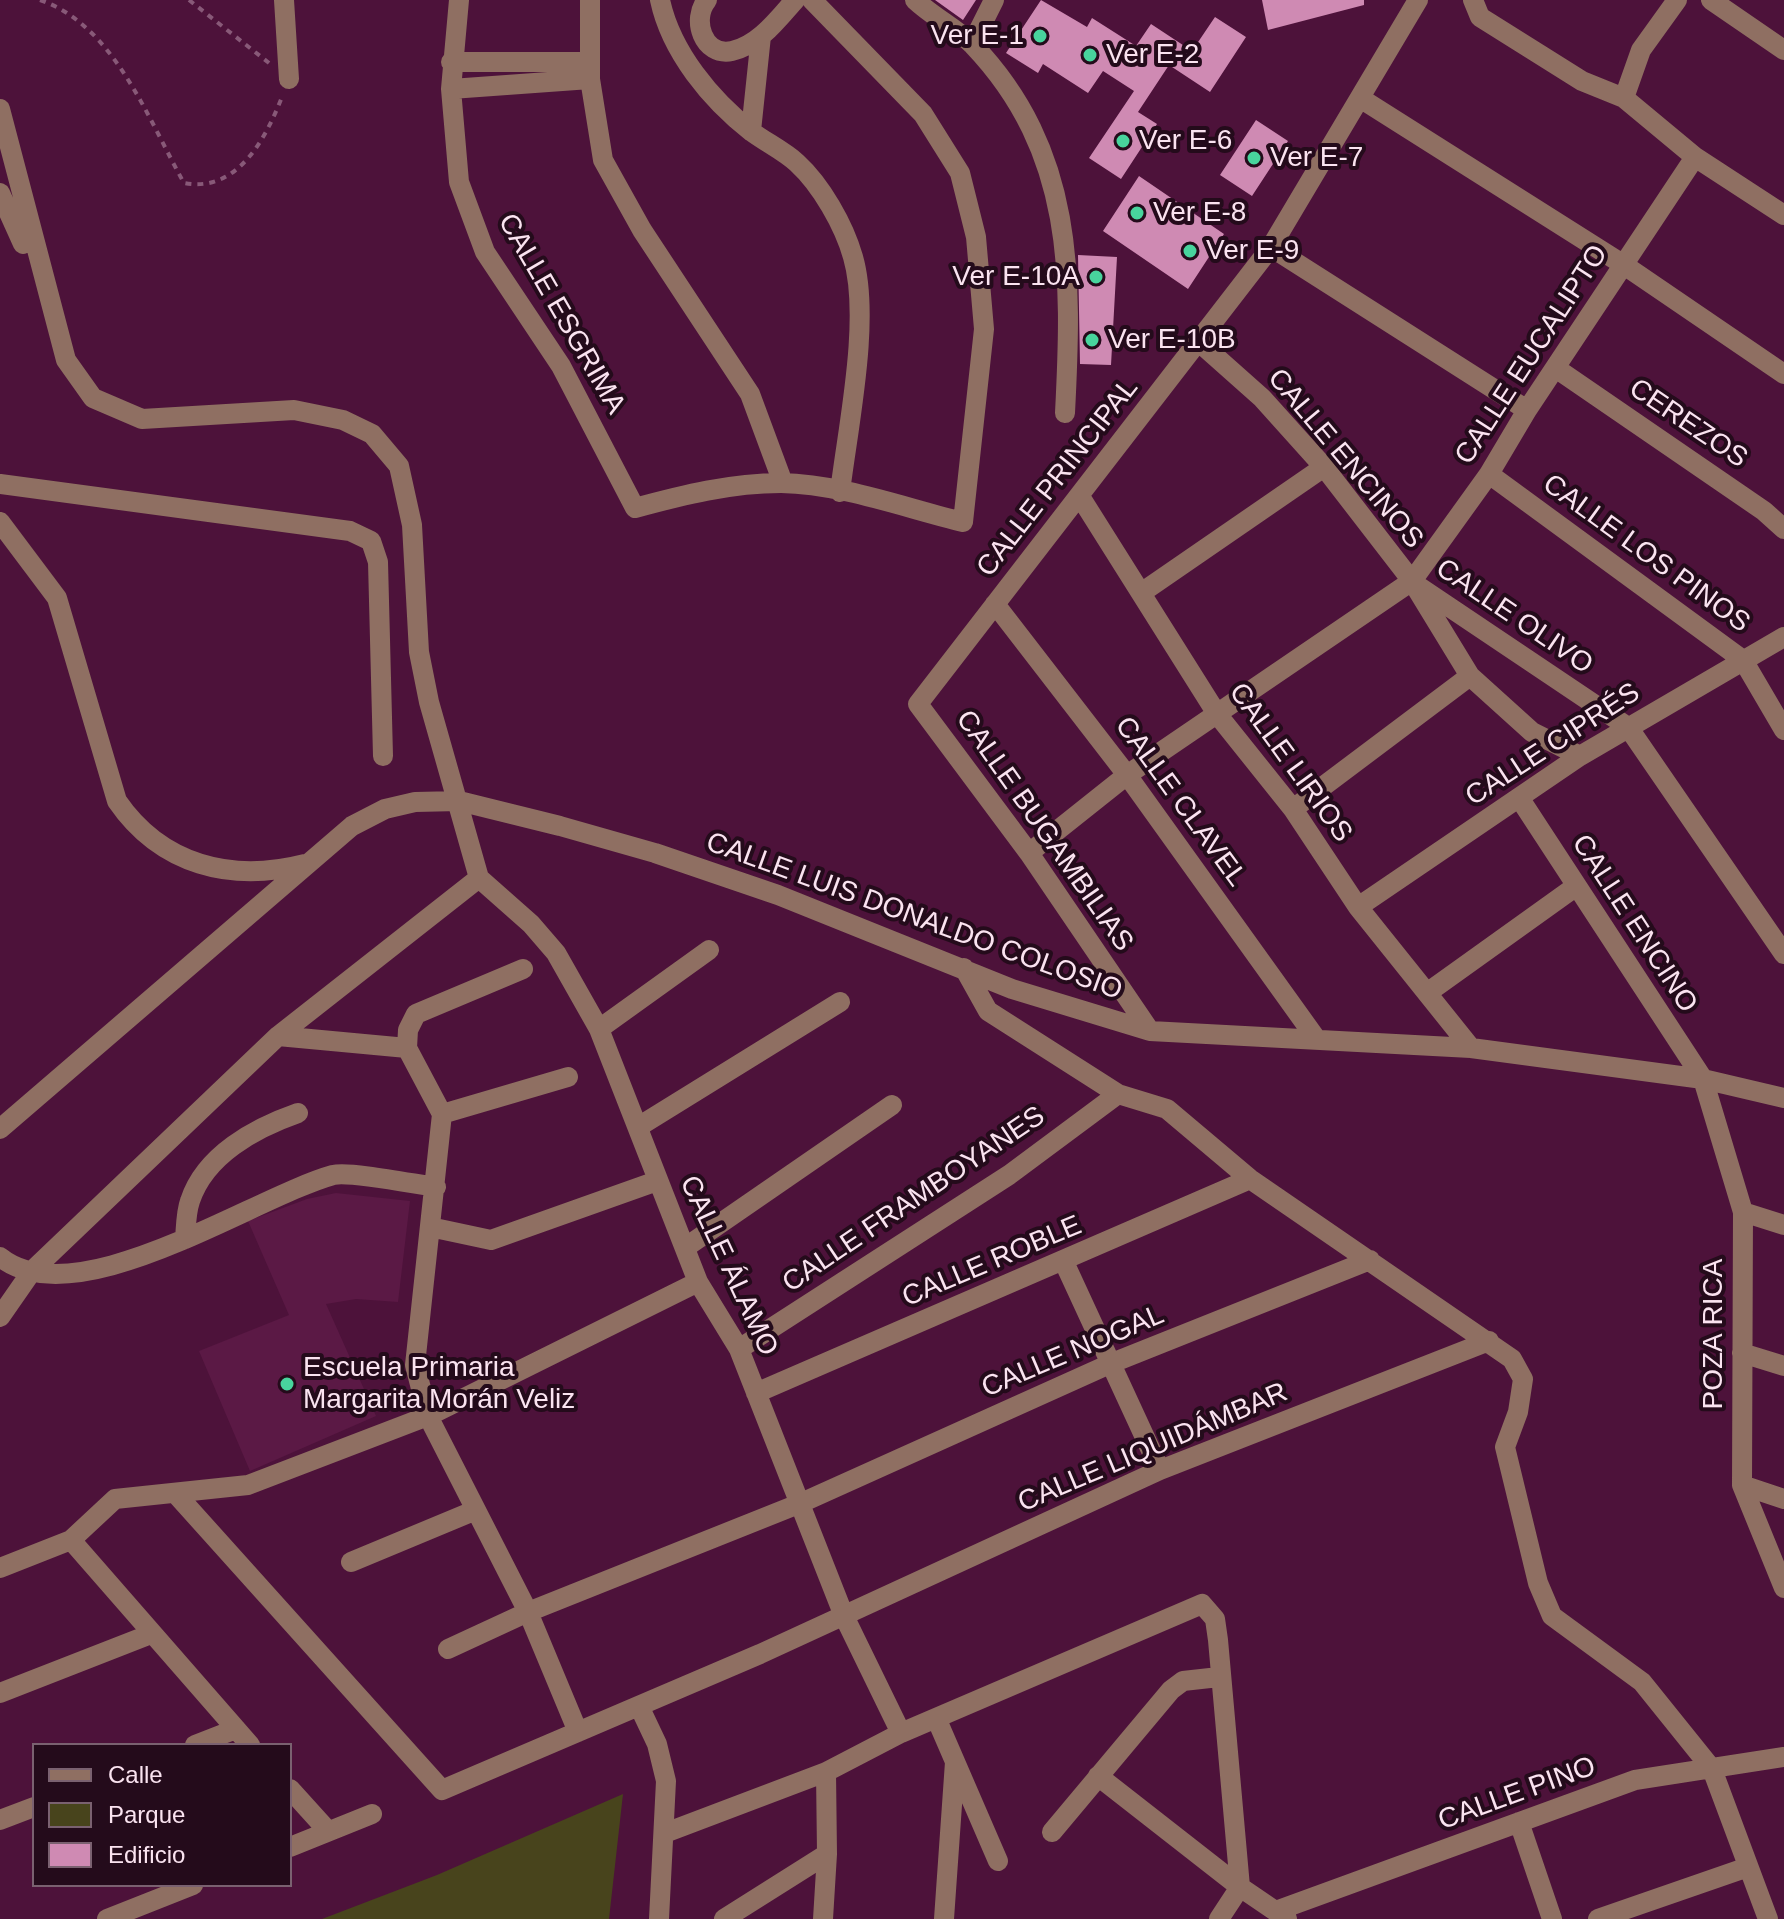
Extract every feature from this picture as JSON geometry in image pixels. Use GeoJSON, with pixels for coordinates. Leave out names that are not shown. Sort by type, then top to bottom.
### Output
{"type":"FeatureCollection","features":[{"type":"Feature","properties":{"kind":"street"},"geometry":{"type":"LineString","coordinates":[[284,0],[289,79]]}},
{"type":"Feature","properties":{"kind":"street","name":"CALLE ESGRIMA"},"geometry":{"type":"LineString","coordinates":[[459,0],[451,62],[459,182],[485,252],[561,366],[635,508],[697,491],[783,483]]}},
{"type":"Feature","properties":{"kind":"street"},"geometry":{"type":"LineString","coordinates":[[590,0],[589,70],[603,160],[642,230],[750,394],[783,483],[840,492],[963,522],[984,329],[976,237],[960,173],[923,114],[812,0]]}},
{"type":"Feature","properties":{"kind":"street"},"geometry":{"type":"LineString","coordinates":[[660,0],[676,46],[710,93],[751,131],[798,164],[831,208],[853,257],[858,319],[840,492]]}},
{"type":"Feature","properties":{"kind":"street"},"geometry":{"type":"LineString","coordinates":[[707,0],[698,18],[702,33],[714,49],[733,51],[761,36],[795,0]]}},
{"type":"Feature","properties":{"kind":"street"},"geometry":{"type":"LineString","coordinates":[[915,0],[972,44],[1010,90],[1035,135],[1056,189],[1065,236],[1069,289],[1065,413]]}},
{"type":"Feature","properties":{"kind":"street"},"geometry":{"type":"LineString","coordinates":[[972,44],[994,0]]}},
{"type":"Feature","properties":{"kind":"street","name":"CALLE PRINCIPAL"},"geometry":{"type":"LineString","coordinates":[[918,704],[1081,498],[1271,247],[1418,0]]}},
{"type":"Feature","properties":{"kind":"street"},"geometry":{"type":"LineString","coordinates":[[1473,0],[1480,17],[1582,81],[1624,98],[1695,157],[1784,215]]}},
{"type":"Feature","properties":{"kind":"street"},"geometry":{"type":"LineString","coordinates":[[1711,0],[1784,50]]}},
{"type":"Feature","properties":{"kind":"street"},"geometry":{"type":"LineString","coordinates":[[1624,98],[1641,50],[1675,2]]}},
{"type":"Feature","properties":{"kind":"street"},"geometry":{"type":"LineString","coordinates":[[751,131],[761,36]]}},
{"type":"Feature","properties":{"kind":"street"},"geometry":{"type":"LineString","coordinates":[[451,62],[589,70]]}},
{"type":"Feature","properties":{"kind":"street"},"geometry":{"type":"LineString","coordinates":[[451,89],[589,70]]}},
{"type":"Feature","properties":{"kind":"street"},"geometry":{"type":"LineString","coordinates":[[1360,98],[1624,265],[1784,374]]}},
{"type":"Feature","properties":{"kind":"street"},"geometry":{"type":"LineString","coordinates":[[0,109],[47,300],[66,360],[93,398],[142,419],[294,410],[343,420],[372,434],[399,466],[412,525],[419,652],[429,702],[479,878],[278,1036],[32,1271],[0,1317]]}},
{"type":"Feature","properties":{"kind":"street","name":"CALLE EUCALIPTO"},"geometry":{"type":"LineString","coordinates":[[1029,853],[1127,775],[1412,581],[1489,474],[1527,410],[1695,157]]}},
{"type":"Feature","properties":{"kind":"street"},"geometry":{"type":"LineString","coordinates":[[0,193],[47,300]]}},
{"type":"Feature","properties":{"kind":"street"},"geometry":{"type":"LineString","coordinates":[[1271,247],[1527,410]]}},
{"type":"Feature","properties":{"kind":"street","name":"CALLE ENCINOS"},"geometry":{"type":"LineString","coordinates":[[1199,342],[1262,398],[1324,467],[1412,581]]}},
{"type":"Feature","properties":{"kind":"street","name":"CEREZOS"},"geometry":{"type":"LineString","coordinates":[[1557,369],[1764,511],[1784,529]]}},
{"type":"Feature","properties":{"kind":"street"},"geometry":{"type":"LineString","coordinates":[[1141,593],[1324,467]]}},
{"type":"Feature","properties":{"kind":"street","name":"CALLE LOS PINOS"},"geometry":{"type":"LineString","coordinates":[[1489,474],[1743,660],[1784,730]]}},
{"type":"Feature","properties":{"kind":"street"},"geometry":{"type":"LineString","coordinates":[[0,484],[350,531],[371,541],[378,562],[383,756]]}},
{"type":"Feature","properties":{"kind":"street","name":"CALLE LIRIOS"},"geometry":{"type":"LineString","coordinates":[[1081,498],[1217,714],[1293,809],[1358,907],[1471,1048]]}},
{"type":"Feature","properties":{"kind":"street"},"geometry":{"type":"LineString","coordinates":[[0,522],[57,598],[117,801],[135,826],[166,852],[199,863],[240,871],[277,871],[311,863]]}},
{"type":"Feature","properties":{"kind":"street","name":"CALLE OLIVO"},"geometry":{"type":"LineString","coordinates":[[1412,581],[1470,676],[1532,732],[1580,756]]}},
{"type":"Feature","properties":{"kind":"street","name":"CALLE OLIVO"},"geometry":{"type":"LineString","coordinates":[[1412,581],[1628,727]]}},
{"type":"Feature","properties":{"kind":"street","name":"CALLE CLAVEL"},"geometry":{"type":"LineString","coordinates":[[995,604],[1127,775],[1315,1037]]}},
{"type":"Feature","properties":{"kind":"street","name":"CALLE CIPRÉS"},"geometry":{"type":"LineString","coordinates":[[1358,907],[1580,756],[1784,637]]}},
{"type":"Feature","properties":{"kind":"street"},"geometry":{"type":"LineString","coordinates":[[1293,809],[1470,676]]}},
{"type":"Feature","properties":{"kind":"street","name":"CALLE BUGAMBILIAS"},"geometry":{"type":"LineString","coordinates":[[918,704],[1029,853],[1150,1031]]}},
{"type":"Feature","properties":{"kind":"street"},"geometry":{"type":"LineString","coordinates":[[1628,727],[1784,954]]}},
{"type":"Feature","properties":{"kind":"street","name":"CALLE ENCINO"},"geometry":{"type":"LineString","coordinates":[[1520,799],[1703,1079]]}},
{"type":"Feature","properties":{"kind":"street","name":"CALLE LUIS DONALDO COLOSIO"},"geometry":{"type":"LineString","coordinates":[[0,1129],[352,826],[385,809],[415,802],[459,801],[655,853],[778,895],[1012,989],[1150,1031],[1315,1037],[1471,1048],[1703,1079],[1784,1098]]}},
{"type":"Feature","properties":{"kind":"street","name":"CALLE ÁLAMO"},"geometry":{"type":"LineString","coordinates":[[479,878],[531,924],[556,953],[599,1029],[698,1282],[739,1349],[844,1616],[901,1733]]}},
{"type":"Feature","properties":{"kind":"street"},"geometry":{"type":"LineString","coordinates":[[1427,993],[1575,887]]}},
{"type":"Feature","properties":{"kind":"street"},"geometry":{"type":"LineString","coordinates":[[599,1029],[709,950]]}},
{"type":"Feature","properties":{"kind":"street"},"geometry":{"type":"LineString","coordinates":[[964,968],[988,1011],[1118,1094],[1167,1109],[1250,1179],[1512,1359],[1523,1379],[1518,1412],[1505,1447],[1538,1583],[1552,1616],[1642,1682],[1712,1769],[1768,1919]]}},
{"type":"Feature","properties":{"kind":"street"},"geometry":{"type":"LineString","coordinates":[[523,969],[416,1014],[408,1030],[407,1048],[442,1114],[415,1365],[428,1416],[528,1612],[578,1732]]}},
{"type":"Feature","properties":{"kind":"street"},"geometry":{"type":"LineString","coordinates":[[638,1127],[840,1002]]}},
{"type":"Feature","properties":{"kind":"street"},"geometry":{"type":"LineString","coordinates":[[278,1036],[407,1048]]}},
{"type":"Feature","properties":{"kind":"street"},"geometry":{"type":"LineString","coordinates":[[442,1114],[568,1077]]}},
{"type":"Feature","properties":{"kind":"street","name":"POZA RICA"},"geometry":{"type":"LineString","coordinates":[[1703,1079],[1743,1212],[1742,1485],[1784,1588]]}},
{"type":"Feature","properties":{"kind":"street","name":"CALLE FRAMBOYANES"},"geometry":{"type":"LineString","coordinates":[[739,1349],[1009,1175],[1118,1094]]}},
{"type":"Feature","properties":{"kind":"street"},"geometry":{"type":"LineString","coordinates":[[686,1247],[892,1105]]}},
{"type":"Feature","properties":{"kind":"street"},"geometry":{"type":"LineString","coordinates":[[185,1239],[190,1201],[208,1170],[242,1138],[298,1113]]}},
{"type":"Feature","properties":{"kind":"street"},"geometry":{"type":"LineString","coordinates":[[0,1257],[32,1271],[72,1273],[129,1261],[335,1174],[436,1187]]}},
{"type":"Feature","properties":{"kind":"street","name":"CALLE ROBLE"},"geometry":{"type":"LineString","coordinates":[[756,1393],[1250,1179]]}},
{"type":"Feature","properties":{"kind":"street"},"geometry":{"type":"LineString","coordinates":[[430,1227],[491,1240],[657,1181]]}},
{"type":"Feature","properties":{"kind":"street"},"geometry":{"type":"LineString","coordinates":[[1743,1212],[1784,1225]]}},
{"type":"Feature","properties":{"kind":"street","name":"CALLE NOGAL"},"geometry":{"type":"LineString","coordinates":[[448,1649],[528,1612],[801,1503],[1112,1363],[1370,1260]]}},
{"type":"Feature","properties":{"kind":"street"},"geometry":{"type":"LineString","coordinates":[[1064,1262],[1160,1470]]}},
{"type":"Feature","properties":{"kind":"street"},"geometry":{"type":"LineString","coordinates":[[0,1568],[71,1540],[115,1499],[248,1485],[428,1416],[698,1282]]}},
{"type":"Feature","properties":{"kind":"street","name":"CALLE LIQUIDÁMBAR"},"geometry":{"type":"LineString","coordinates":[[176,1494],[442,1790],[844,1616],[1160,1470],[1489,1341]]}},
{"type":"Feature","properties":{"kind":"street"},"geometry":{"type":"LineString","coordinates":[[1742,1353],[1784,1366]]}},
{"type":"Feature","properties":{"kind":"street"},"geometry":{"type":"LineString","coordinates":[[1742,1485],[1784,1499]]}},
{"type":"Feature","properties":{"kind":"street"},"geometry":{"type":"LineString","coordinates":[[351,1562],[476,1510]]}},
{"type":"Feature","properties":{"kind":"street"},"geometry":{"type":"LineString","coordinates":[[71,1540],[248,1743]]}},
{"type":"Feature","properties":{"kind":"street"},"geometry":{"type":"LineString","coordinates":[[665,1833],[826,1772],[901,1733],[1202,1604],[1215,1619],[1240,1887],[1219,1919]]}},
{"type":"Feature","properties":{"kind":"street"},"geometry":{"type":"LineString","coordinates":[[0,1693],[151,1634]]}},
{"type":"Feature","properties":{"kind":"street"},"geometry":{"type":"LineString","coordinates":[[1052,1832],[1171,1690],[1183,1681],[1219,1677]]}},
{"type":"Feature","properties":{"kind":"street"},"geometry":{"type":"LineString","coordinates":[[639,1706],[657,1744],[666,1781],[659,1919]]}},
{"type":"Feature","properties":{"kind":"street"},"geometry":{"type":"LineString","coordinates":[[937,1720],[998,1861]]}},
{"type":"Feature","properties":{"kind":"street"},"geometry":{"type":"LineString","coordinates":[[200,1743],[236,1729]]}},
{"type":"Feature","properties":{"kind":"street","name":"CALLE PINO"},"geometry":{"type":"LineString","coordinates":[[1282,1915],[1635,1780],[1784,1757]]}},
{"type":"Feature","properties":{"kind":"street"},"geometry":{"type":"LineString","coordinates":[[944,1919],[955,1762]]}},
{"type":"Feature","properties":{"kind":"street"},"geometry":{"type":"LineString","coordinates":[[823,1919],[827,1854],[826,1772]]}},
{"type":"Feature","properties":{"kind":"street"},"geometry":{"type":"LineString","coordinates":[[1098,1776],[1240,1887],[1282,1915]]}},
{"type":"Feature","properties":{"kind":"street"},"geometry":{"type":"LineString","coordinates":[[292,1791],[328,1831]]}},
{"type":"Feature","properties":{"kind":"street"},"geometry":{"type":"LineString","coordinates":[[0,1820],[32,1808]]}},
{"type":"Feature","properties":{"kind":"street"},"geometry":{"type":"LineString","coordinates":[[292,1846],[372,1814]]}},
{"type":"Feature","properties":{"kind":"street"},"geometry":{"type":"LineString","coordinates":[[1519,1822],[1552,1919]]}},
{"type":"Feature","properties":{"kind":"street"},"geometry":{"type":"LineString","coordinates":[[724,1919],[827,1854]]}},
{"type":"Feature","properties":{"kind":"street"},"geometry":{"type":"LineString","coordinates":[[1598,1919],[1748,1867]]}},
{"type":"Feature","properties":{"kind":"street"},"geometry":{"type":"LineString","coordinates":[[107,1919],[188,1887]]}},
{"type":"Feature","properties":{"kind":"path"},"geometry":{"type":"LineString","coordinates":[[40,0],[61,7],[113,56],[184,183],[205,187],[227,178],[266,137],[289,79],[189,0]]}},
{"type":"Feature","properties":{"kind":"shaded area"},"geometry":{"type":"Polygon","coordinates":[[[336,1193],[410,1201],[398,1302],[356,1299],[326,1304],[376,1416],[250,1471],[199,1351],[289,1315],[248,1221],[307,1199],[336,1193]]]}},
{"type":"Feature","properties":{"kind":"green space"},"geometry":{"type":"Polygon","coordinates":[[[623,1794],[609,1919],[322,1919],[437,1875],[623,1794]]]}},
{"type":"Feature","properties":{"kind":"building"},"geometry":{"type":"Polygon","coordinates":[[[935,0],[976,0],[963,20],[935,0]]]}},
{"type":"Feature","properties":{"kind":"building"},"geometry":{"type":"Polygon","coordinates":[[[1041,0],[1087,27],[1092,18],[1136,46],[1151,24],[1192,51],[1215,17],[1246,37],[1210,92],[1169,65],[1138,112],[1157,124],[1121,179],[1089,158],[1134,91],[1103,71],[1088,93],[1043,64],[1038,73],[1006,53],[1041,0]]]}},
{"type":"Feature","properties":{"kind":"building"},"geometry":{"type":"Polygon","coordinates":[[[1262,0],[1364,0],[1364,5],[1268,30],[1262,0]]]}},
{"type":"Feature","properties":{"kind":"building","name":"Ver E-7"},"geometry":{"type":"Polygon","coordinates":[[[1256,120],[1288,141],[1252,196],[1220,175],[1256,120]]]}},
{"type":"Feature","properties":{"kind":"building"},"geometry":{"type":"Polygon","coordinates":[[[1139,176],[1224,234],[1188,289],[1103,231],[1139,176]]]}},
{"type":"Feature","properties":{"kind":"building"},"geometry":{"type":"Polygon","coordinates":[[[1078,255],[1117,257],[1111,365],[1080,364],[1078,255]]]}},
{"type":"Feature","properties":{"kind":"place","name":"Ver E-1"},"geometry":{"type":"Point","coordinates":[1040,36]}},
{"type":"Feature","properties":{"kind":"place","name":"Ver E-2"},"geometry":{"type":"Point","coordinates":[1090,55]}},
{"type":"Feature","properties":{"kind":"place","name":"Ver E-6"},"geometry":{"type":"Point","coordinates":[1123,141]}},
{"type":"Feature","properties":{"kind":"place","name":"Ver E-7"},"geometry":{"type":"Point","coordinates":[1254,158]}},
{"type":"Feature","properties":{"kind":"place","name":"Ver E-8"},"geometry":{"type":"Point","coordinates":[1137,213]}},
{"type":"Feature","properties":{"kind":"place","name":"Ver E-9"},"geometry":{"type":"Point","coordinates":[1190,251]}},
{"type":"Feature","properties":{"kind":"place","name":"Ver E-10A"},"geometry":{"type":"Point","coordinates":[1096,277]}},
{"type":"Feature","properties":{"kind":"place","name":"Ver E-10B"},"geometry":{"type":"Point","coordinates":[1092,340]}},
{"type":"Feature","properties":{"kind":"place","name":"Escuela Primaria Margarita Morán Veliz"},"geometry":{"type":"Point","coordinates":[287,1384]}}]}
